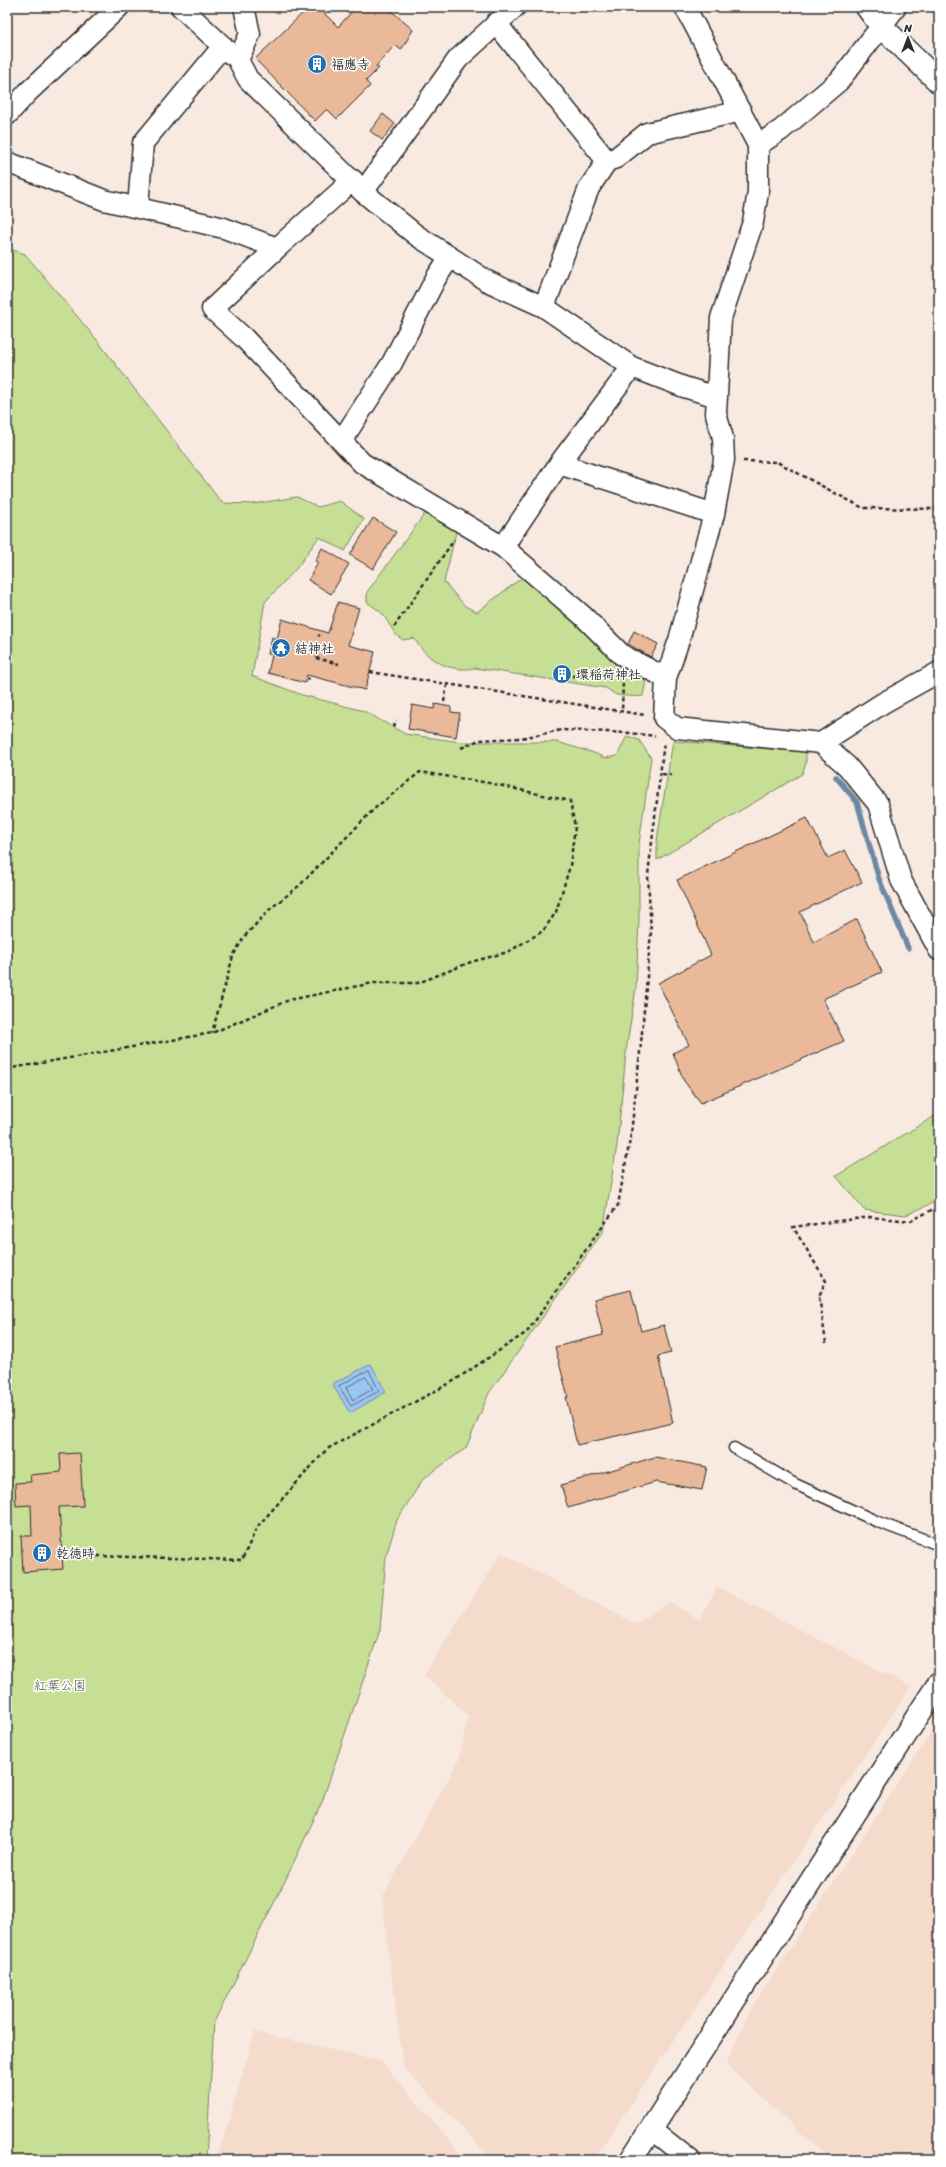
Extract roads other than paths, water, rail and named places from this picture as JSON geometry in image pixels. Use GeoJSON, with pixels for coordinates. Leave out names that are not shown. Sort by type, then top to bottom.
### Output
{"type":"FeatureCollection","features":[{"type":"Feature","properties":{"kind":"street"},"geometry":{"type":"LineString","coordinates":[[7,115],[28,92],[120,7]]}},
{"type":"Feature","properties":{"kind":"street"},"geometry":{"type":"LineString","coordinates":[[181,7],[238,60],[248,80],[358,186],[416,235],[487,281],[544,307],[632,367],[684,387],[717,396]]}},
{"type":"Feature","properties":{"kind":"street"},"geometry":{"type":"LineString","coordinates":[[238,60],[250,34],[244,7]]}},
{"type":"Feature","properties":{"kind":"street"},"geometry":{"type":"LineString","coordinates":[[515,7],[458,59],[358,186],[277,248],[212,309],[244,338],[342,440],[362,463],[503,547],[582,615],[622,655],[666,678]]}},
{"type":"Feature","properties":{"kind":"street"},"geometry":{"type":"LineString","coordinates":[[685,7],[741,110],[758,145],[758,192],[753,222],[721,318],[716,414],[723,438],[724,460],[714,514],[679,640],[666,678],[659,724],[677,728],[821,743],[847,766],[878,804],[901,880],[939,950]]}},
{"type":"Feature","properties":{"kind":"street"},"geometry":{"type":"LineString","coordinates":[[867,7],[881,26],[939,82]]}},
{"type":"Feature","properties":{"kind":"street"},"geometry":{"type":"LineString","coordinates":[[758,145],[781,130],[839,81],[896,7]]}},
{"type":"Feature","properties":{"kind":"street"},"geometry":{"type":"LineString","coordinates":[[496,23],[607,161]]}},
{"type":"Feature","properties":{"kind":"street"},"geometry":{"type":"LineString","coordinates":[[138,208],[143,143],[223,46]]}},
{"type":"Feature","properties":{"kind":"street"},"geometry":{"type":"LineString","coordinates":[[544,307],[589,188],[607,161],[616,158],[647,133],[741,110]]}},
{"type":"Feature","properties":{"kind":"street"},"geometry":{"type":"LineString","coordinates":[[7,162],[104,200],[224,228],[277,248]]}},
{"type":"Feature","properties":{"kind":"street"},"geometry":{"type":"LineString","coordinates":[[342,440],[392,363],[436,278],[450,257]]}},
{"type":"Feature","properties":{"kind":"street"},"geometry":{"type":"LineString","coordinates":[[503,547],[559,464],[632,367]]}},
{"type":"Feature","properties":{"kind":"street"},"geometry":{"type":"LineString","coordinates":[[559,464],[714,514]]}},
{"type":"Feature","properties":{"kind":"street"},"geometry":{"type":"LineString","coordinates":[[821,743],[883,703],[939,672]]}},
{"type":"Feature","properties":{"kind":"street"},"geometry":{"type":"LineString","coordinates":[[631,2160],[810,1879],[939,1683]]}},
{"type":"Feature","properties":{"kind":"street"},"geometry":{"type":"LineString","coordinates":[[651,2129],[690,2160]]}},
{"type":"Feature","properties":{"kind":"lane"},"geometry":{"type":"LineString","coordinates":[[734,1448],[795,1484],[878,1522],[939,1546]]}},
{"type":"Feature","properties":{"kind":"water"},"geometry":{"type":"Polygon","coordinates":[[[371,1364],[386,1392],[350,1413],[332,1384],[371,1364]]]}},
{"type":"Feature","properties":{"kind":"waterway"},"geometry":{"type":"LineString","coordinates":[[836,777],[857,802],[879,879],[908,948]]}},
{"type":"Feature","properties":{"kind":"place","name":"福應寺"},"geometry":{"type":"Point","coordinates":[317,64]}},
{"type":"Feature","properties":{"kind":"place","name":"結神社"},"geometry":{"type":"Point","coordinates":[281,648]}},
{"type":"Feature","properties":{"kind":"place","name":"環稲荷神社"},"geometry":{"type":"Point","coordinates":[562,674]}},
{"type":"Feature","properties":{"kind":"place","name":"乾徳時"},"geometry":{"type":"Point","coordinates":[42,1553]}},
{"type":"Feature","properties":{"kind":"park label","name":"紅葉公園"},"geometry":{"type":"Point","coordinates":[60,1685]}}]}
